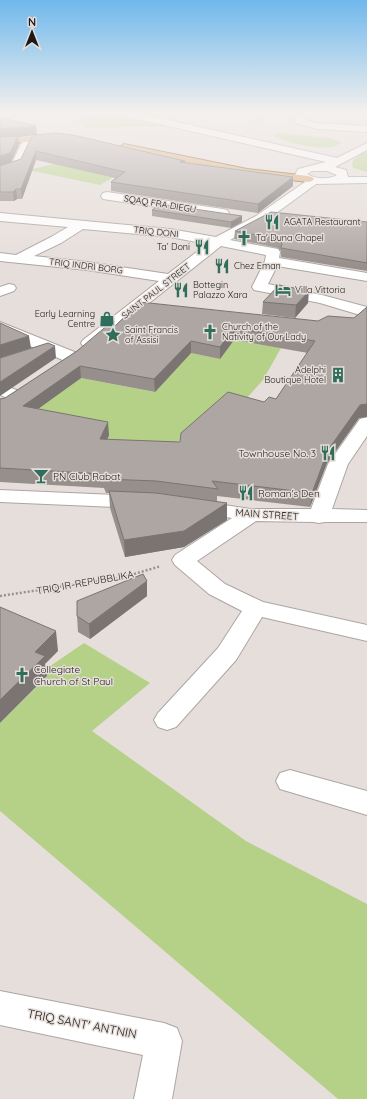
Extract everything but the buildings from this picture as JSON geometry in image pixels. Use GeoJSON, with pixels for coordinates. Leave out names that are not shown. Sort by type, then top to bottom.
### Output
{"type":"FeatureCollection","features":[{"type":"Feature","properties":{"kind":"main road"},"geometry":{"type":"LineString","coordinates":[[210,164],[246,172],[309,176]]}},
{"type":"Feature","properties":{"kind":"street"},"geometry":{"type":"LineString","coordinates":[[0,171],[17,164]]}},
{"type":"Feature","properties":{"kind":"street"},"geometry":{"type":"LineString","coordinates":[[316,164],[367,177]]}},
{"type":"Feature","properties":{"kind":"street"},"geometry":{"type":"LineString","coordinates":[[309,176],[337,170],[344,164]]}},
{"type":"Feature","properties":{"kind":"street"},"geometry":{"type":"LineString","coordinates":[[309,176],[320,168],[337,170],[367,180]]}},
{"type":"Feature","properties":{"kind":"street","name":"SAINT PAUL STREET"},"geometry":{"type":"LineString","coordinates":[[50,348],[65,361],[219,241],[264,216],[299,192],[309,176]]}},
{"type":"Feature","properties":{"kind":"street","name":"SQAQ FRA DIEGU"},"geometry":{"type":"LineString","coordinates":[[107,196],[264,216],[283,215]]}},
{"type":"Feature","properties":{"kind":"street","name":"TRIQ DONI"},"geometry":{"type":"LineString","coordinates":[[0,218],[170,232],[219,241],[273,257],[367,277]]}},
{"type":"Feature","properties":{"kind":"street"},"geometry":{"type":"LineString","coordinates":[[0,266],[56,240],[80,225]]}},
{"type":"Feature","properties":{"kind":"street","name":"TRIQ INDRÌ BORG"},"geometry":{"type":"LineString","coordinates":[[0,257],[87,266],[172,278]]}},
{"type":"Feature","properties":{"kind":"street"},"geometry":{"type":"LineString","coordinates":[[273,257],[259,287],[322,299],[367,312]]}},
{"type":"Feature","properties":{"kind":"street"},"geometry":{"type":"LineString","coordinates":[[327,317],[344,305]]}},
{"type":"Feature","properties":{"kind":"street"},"geometry":{"type":"LineString","coordinates":[[136,307],[158,309]]}},
{"type":"Feature","properties":{"kind":"street"},"geometry":{"type":"LineString","coordinates":[[0,327],[50,348]]}},
{"type":"Feature","properties":{"kind":"street"},"geometry":{"type":"LineString","coordinates":[[29,355],[50,348]]}},
{"type":"Feature","properties":{"kind":"street"},"geometry":{"type":"LineString","coordinates":[[0,389],[22,391],[0,406]]}},
{"type":"Feature","properties":{"kind":"street"},"geometry":{"type":"LineString","coordinates":[[319,517],[338,464],[367,423]]}},
{"type":"Feature","properties":{"kind":"street"},"geometry":{"type":"LineString","coordinates":[[0,496],[156,502]]}},
{"type":"Feature","properties":{"kind":"street","name":"MAIN STREET"},"geometry":{"type":"LineString","coordinates":[[179,505],[251,515],[319,517],[367,516]]}},
{"type":"Feature","properties":{"kind":"street"},"geometry":{"type":"LineString","coordinates":[[251,515],[183,560],[217,589],[256,608],[367,633]]}},
{"type":"Feature","properties":{"kind":"street"},"geometry":{"type":"LineString","coordinates":[[167,720],[227,654],[256,608]]}},
{"type":"Feature","properties":{"kind":"street"},"geometry":{"type":"LineString","coordinates":[[290,781],[367,803]]}},
{"type":"Feature","properties":{"kind":"street","name":"TRIQ SANT' ANTNIN"},"geometry":{"type":"LineString","coordinates":[[0,1008],[164,1041],[153,1099]]}},
{"type":"Feature","properties":{"kind":"path","name":"TRIQ IR-REPUBBLIKA"},"geometry":{"type":"LineString","coordinates":[[0,596],[124,577],[183,560]]}},
{"type":"Feature","properties":{"kind":"green space"},"geometry":{"type":"Polygon","coordinates":[[[52,164],[135,164],[100,185],[28,170],[52,164]]]}},
{"type":"Feature","properties":{"kind":"green space"},"geometry":{"type":"Polygon","coordinates":[[[352,164],[367,164],[367,172],[354,168],[352,164]]]}},
{"type":"Feature","properties":{"kind":"green space"},"geometry":{"type":"Polygon","coordinates":[[[234,340],[281,348],[263,380],[238,408],[190,429],[168,453],[102,449],[24,419],[81,378],[154,392],[191,353],[220,359],[234,340]]]}},
{"type":"Feature","properties":{"kind":"green space"},"geometry":{"type":"Polygon","coordinates":[[[84,643],[150,683],[92,731],[246,841],[367,904],[367,1099],[338,1099],[0,811],[0,723],[47,677],[40,673],[84,643]]]}},
{"type":"Feature","properties":{"kind":"place","name":"AGATA Restaurant"},"geometry":{"type":"Point","coordinates":[272,222]}},
{"type":"Feature","properties":{"kind":"place","name":"Ta' Duna Chapel"},"geometry":{"type":"Point","coordinates":[244,238]}},
{"type":"Feature","properties":{"kind":"place","name":"Ta’ Doni"},"geometry":{"type":"Point","coordinates":[202,247]}},
{"type":"Feature","properties":{"kind":"place","name":"Chez Eman"},"geometry":{"type":"Point","coordinates":[222,266]}},
{"type":"Feature","properties":{"kind":"place","name":"Bottegin Palazzo Xara"},"geometry":{"type":"Point","coordinates":[181,290]}},
{"type":"Feature","properties":{"kind":"place","name":"Villa Vittoria"},"geometry":{"type":"Point","coordinates":[283,290]}},
{"type":"Feature","properties":{"kind":"place","name":"Early Learning Centre"},"geometry":{"type":"Point","coordinates":[107,319]}},
{"type":"Feature","properties":{"kind":"place","name":"Church of the Nativity of Our Lady"},"geometry":{"type":"Point","coordinates":[210,332]}},
{"type":"Feature","properties":{"kind":"place","name":"Saint Francis of Assisi"},"geometry":{"type":"Point","coordinates":[113,335]}},
{"type":"Feature","properties":{"kind":"place","name":"Adelphi Boutique Hotel"},"geometry":{"type":"Point","coordinates":[338,375]}},
{"type":"Feature","properties":{"kind":"place","name":"Townhouse No. 3"},"geometry":{"type":"Point","coordinates":[328,453]}},
{"type":"Feature","properties":{"kind":"place","name":"PN Club Rabat"},"geometry":{"type":"Point","coordinates":[41,476]}},
{"type":"Feature","properties":{"kind":"place","name":"Roman's Den"},"geometry":{"type":"Point","coordinates":[246,493]}},
{"type":"Feature","properties":{"kind":"place","name":"Collegiate Church of St Paul"},"geometry":{"type":"Point","coordinates":[22,675]}}]}
